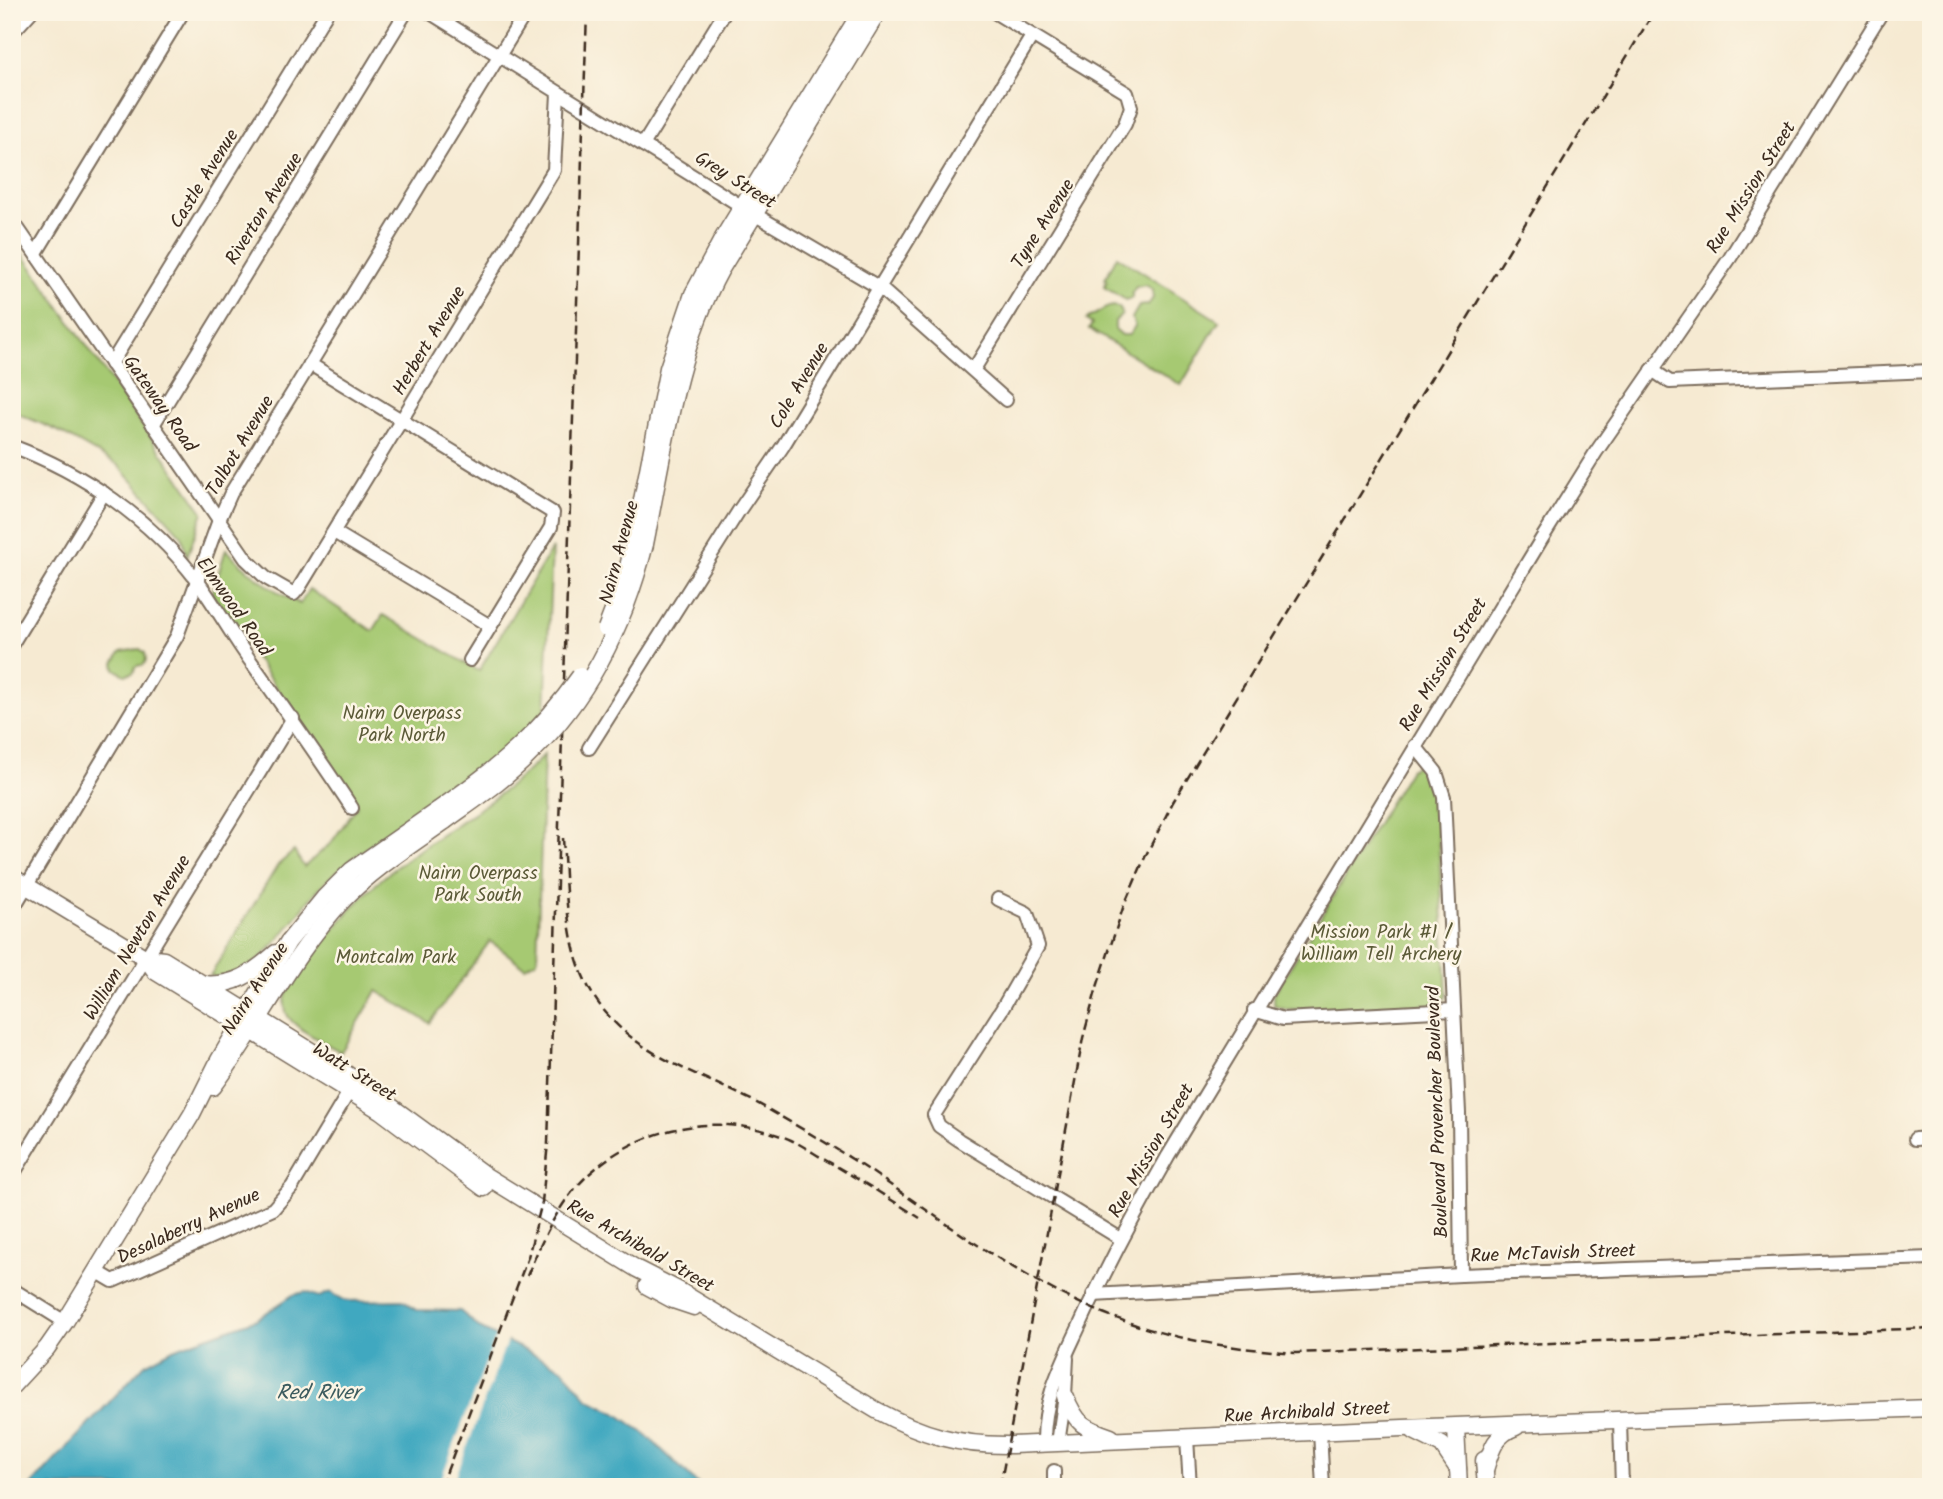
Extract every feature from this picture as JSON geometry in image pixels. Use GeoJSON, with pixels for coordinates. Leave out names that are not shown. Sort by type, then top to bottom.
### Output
{"type":"FeatureCollection","features":[{"type":"Feature","properties":{"kind":"main road","name":"Nairn Avenue"},"geometry":{"type":"LineString","coordinates":[[248,1022],[346,898],[522,747],[567,695],[593,655],[611,619],[639,543],[662,396],[678,334],[700,279],[807,127],[848,47],[861,12]]}},
{"type":"Feature","properties":{"kind":"main road","name":"Nairn Avenue"},"geometry":{"type":"LineString","coordinates":[[748,210],[804,107],[877,12]]}},
{"type":"Feature","properties":{"kind":"main road"},"geometry":{"type":"LineString","coordinates":[[804,107],[807,127]]}},
{"type":"Feature","properties":{"kind":"main road","name":"Nairn Avenue"},"geometry":{"type":"LineString","coordinates":[[12,1386],[47,1348],[65,1322],[192,1114],[229,1066],[288,942],[352,870],[442,816]]}},
{"type":"Feature","properties":{"kind":"main road","name":"Watt Street"},"geometry":{"type":"LineString","coordinates":[[12,877],[146,958],[156,972],[248,1022],[352,1086]]}},
{"type":"Feature","properties":{"kind":"main road"},"geometry":{"type":"LineString","coordinates":[[201,984],[229,984],[242,978],[288,942]]}},
{"type":"Feature","properties":{"kind":"main road","name":"Watt Street"},"geometry":{"type":"LineString","coordinates":[[146,958],[163,960],[201,984],[248,1022],[295,1042],[478,1184],[542,1217]]}},
{"type":"Feature","properties":{"kind":"main road"},"geometry":{"type":"LineString","coordinates":[[282,981],[275,1007],[281,1024],[295,1042]]}},
{"type":"Feature","properties":{"kind":"main road","name":"Rue Archibald Street"},"geometry":{"type":"LineString","coordinates":[[542,1217],[718,1315],[876,1410],[913,1429],[952,1441],[977,1444],[1120,1441],[1931,1408]]}},
{"type":"Feature","properties":{"kind":"main road"},"geometry":{"type":"LineString","coordinates":[[1065,1396],[1072,1413],[1084,1427],[1120,1441]]}},
{"type":"Feature","properties":{"kind":"main road"},"geometry":{"type":"LineString","coordinates":[[1485,1478],[1492,1448],[1500,1436],[1528,1423]]}},
{"type":"Feature","properties":{"kind":"main road"},"geometry":{"type":"LineString","coordinates":[[1483,1426],[1485,1478]]}},
{"type":"Feature","properties":{"kind":"main road"},"geometry":{"type":"LineString","coordinates":[[1456,1427],[1459,1487]]}},
{"type":"Feature","properties":{"kind":"main road"},"geometry":{"type":"LineString","coordinates":[[1402,1428],[1423,1434],[1437,1442],[1450,1454],[1458,1469]]}},
{"type":"Feature","properties":{"kind":"street"},"geometry":{"type":"LineString","coordinates":[[12,33],[31,12]]}},
{"type":"Feature","properties":{"kind":"street"},"geometry":{"type":"LineString","coordinates":[[36,253],[183,12]]}},
{"type":"Feature","properties":{"kind":"street","name":"Castle Avenue"},"geometry":{"type":"LineString","coordinates":[[110,364],[327,12]]}},
{"type":"Feature","properties":{"kind":"street","name":"Riverton Avenue"},"geometry":{"type":"LineString","coordinates":[[153,425],[406,12]]}},
{"type":"Feature","properties":{"kind":"street","name":"Grey Street"},"geometry":{"type":"LineString","coordinates":[[429,12],[748,210],[880,288],[1006,400]]}},
{"type":"Feature","properties":{"kind":"street","name":"Talbot Avenue"},"geometry":{"type":"LineString","coordinates":[[12,910],[177,636],[231,493],[526,12]]}},
{"type":"Feature","properties":{"kind":"street"},"geometry":{"type":"LineString","coordinates":[[643,145],[725,12]]}},
{"type":"Feature","properties":{"kind":"street"},"geometry":{"type":"LineString","coordinates":[[994,12],[1032,36]]}},
{"type":"Feature","properties":{"kind":"street","name":"Rue Mission Street"},"geometry":{"type":"LineString","coordinates":[[1051,1443],[1046,1415],[1055,1376],[1121,1239],[1254,1010],[1548,528],[1730,258],[1882,12]]}},
{"type":"Feature","properties":{"kind":"street","name":"Tyne Avenue"},"geometry":{"type":"LineString","coordinates":[[974,369],[1125,124],[1131,107],[1127,93],[1032,36]]}},
{"type":"Feature","properties":{"kind":"street","name":"Cole Avenue"},"geometry":{"type":"LineString","coordinates":[[589,748],[738,512],[783,446],[1032,36]]}},
{"type":"Feature","properties":{"kind":"street","name":"Herbert Avenue"},"geometry":{"type":"LineString","coordinates":[[294,594],[554,170],[558,93]]}},
{"type":"Feature","properties":{"kind":"street","name":"Gateway Road"},"geometry":{"type":"LineString","coordinates":[[12,220],[252,566],[266,578],[294,594]]}},
{"type":"Feature","properties":{"kind":"street"},"geometry":{"type":"LineString","coordinates":[[310,364],[549,509],[554,516],[551,527],[470,660]]}},
{"type":"Feature","properties":{"kind":"street"},"geometry":{"type":"LineString","coordinates":[[1652,370],[1670,382],[1931,371]]}},
{"type":"Feature","properties":{"kind":"street","name":"Elmwood Road"},"geometry":{"type":"LineString","coordinates":[[12,446],[53,463],[104,493],[154,533],[197,581],[352,808]]}},
{"type":"Feature","properties":{"kind":"street"},"geometry":{"type":"LineString","coordinates":[[12,644],[104,493]]}},
{"type":"Feature","properties":{"kind":"street"},"geometry":{"type":"LineString","coordinates":[[334,531],[489,626]]}},
{"type":"Feature","properties":{"kind":"street","name":"William Newton Avenue"},"geometry":{"type":"LineString","coordinates":[[12,1176],[293,718]]}},
{"type":"Feature","properties":{"kind":"street","name":"Boulevard Provencher Boulevard"},"geometry":{"type":"LineString","coordinates":[[1415,746],[1436,772],[1444,797],[1459,1113],[1461,1275]]}},
{"type":"Feature","properties":{"kind":"street"},"geometry":{"type":"LineString","coordinates":[[998,899],[1027,913],[1038,946],[1002,1009],[934,1115],[939,1126],[949,1133],[1121,1239]]}},
{"type":"Feature","properties":{"kind":"street"},"geometry":{"type":"LineString","coordinates":[[1254,1010],[1283,1018],[1454,1010]]}},
{"type":"Feature","properties":{"kind":"street","name":"Desalaberry Avenue"},"geometry":{"type":"LineString","coordinates":[[96,1271],[113,1281],[273,1209],[292,1187],[352,1086]]}},
{"type":"Feature","properties":{"kind":"street"},"geometry":{"type":"LineString","coordinates":[[1914,1139],[1931,1138]]}},
{"type":"Feature","properties":{"kind":"street","name":"Rue McTavish Street"},"geometry":{"type":"LineString","coordinates":[[1093,1295],[1461,1275],[1931,1258]]}},
{"type":"Feature","properties":{"kind":"street"},"geometry":{"type":"LineString","coordinates":[[12,1289],[65,1322]]}},
{"type":"Feature","properties":{"kind":"street","name":"Rue Mission Street"},"geometry":{"type":"LineString","coordinates":[[1051,1443],[1065,1396],[1067,1354]]}},
{"type":"Feature","properties":{"kind":"street"},"geometry":{"type":"LineString","coordinates":[[1620,1421],[1622,1487]]}},
{"type":"Feature","properties":{"kind":"street"},"geometry":{"type":"LineString","coordinates":[[1320,1432],[1323,1487]]}},
{"type":"Feature","properties":{"kind":"street"},"geometry":{"type":"LineString","coordinates":[[1187,1438],[1189,1487]]}},
{"type":"Feature","properties":{"kind":"street"},"geometry":{"type":"LineString","coordinates":[[1054,1471],[1054,1487]]}},
{"type":"Feature","properties":{"kind":"green space"},"geometry":{"type":"Polygon","coordinates":[[[12,239],[203,512],[187,557],[182,536],[118,465],[56,430],[12,411],[12,239]]]}},
{"type":"Feature","properties":{"kind":"green space"},"geometry":{"type":"Polygon","coordinates":[[[1117,256],[1219,321],[1181,385],[1089,329],[1092,324],[1086,320],[1111,306],[1120,308],[1122,315],[1115,321],[1115,329],[1122,335],[1129,335],[1135,326],[1132,318],[1139,306],[1148,305],[1153,298],[1152,290],[1146,285],[1136,287],[1132,298],[1126,300],[1104,287],[1107,281],[1105,279],[1117,256]]]}},
{"type":"Feature","properties":{"kind":"green space","name":"Nairn Overpass Park North"},"geometry":{"type":"Polygon","coordinates":[[[552,548],[545,711],[492,763],[340,868],[313,895],[261,958],[245,969],[228,975],[210,976],[278,865],[294,851],[304,867],[331,843],[357,806],[212,594],[226,549],[260,580],[300,604],[309,589],[373,631],[383,615],[479,671],[552,548]]]}},
{"type":"Feature","properties":{"kind":"green space"},"geometry":{"type":"Polygon","coordinates":[[[140,649],[145,653],[146,661],[143,665],[136,666],[133,673],[125,675],[115,669],[114,663],[121,652],[140,649]]]}},
{"type":"Feature","properties":{"kind":"green space","name":"Nairn Overpass Park South"},"geometry":{"type":"Polygon","coordinates":[[[544,755],[537,960],[525,967],[490,941],[430,1023],[377,991],[341,1052],[295,1024],[286,1012],[288,991],[295,978],[358,902],[391,871],[489,802],[544,755]]]}},
{"type":"Feature","properties":{"kind":"green space","name":"Mission Park #1 / William Tell Archery"},"geometry":{"type":"Polygon","coordinates":[[[1417,765],[1427,774],[1436,795],[1447,993],[1445,999],[1435,1005],[1313,1010],[1287,1009],[1274,1005],[1274,994],[1410,769],[1417,765]]]}},
{"type":"Feature","properties":{"kind":"water","name":"Red River"},"geometry":{"type":"Polygon","coordinates":[[[305,1292],[319,1297],[330,1292],[346,1301],[403,1300],[416,1310],[460,1311],[481,1329],[562,1368],[588,1399],[616,1413],[644,1433],[701,1487],[30,1487],[145,1364],[173,1349],[257,1319],[293,1295],[305,1292]]]}},
{"type":"Feature","properties":{"kind":"pier"},"geometry":{"type":"Polygon","coordinates":[[[497,1333],[508,1338],[452,1487],[438,1487],[497,1333]]]}},
{"type":"Feature","properties":{"kind":"railway"},"geometry":{"type":"LineString","coordinates":[[441,1487],[528,1257],[542,1202],[548,1143],[587,12]]}},
{"type":"Feature","properties":{"kind":"railway"},"geometry":{"type":"LineString","coordinates":[[1000,1487],[1083,1038],[1123,908],[1146,855],[1173,802],[1654,12]]}},
{"type":"Feature","properties":{"kind":"railway"},"geometry":{"type":"LineString","coordinates":[[563,838],[567,908],[575,953],[593,995],[623,1031],[661,1057],[746,1097],[823,1141],[1031,1278],[1063,1295],[1130,1323],[1212,1344],[1296,1353],[1931,1328]]}},
{"type":"Feature","properties":{"kind":"railway"},"geometry":{"type":"LineString","coordinates":[[527,1276],[554,1218],[587,1176],[612,1156],[639,1141],[668,1131],[699,1126],[730,1125],[761,1130],[791,1140],[920,1218]]}},
{"type":"Feature","properties":{"kind":"park label","name":"Montcalm Park"},"geometry":{"type":"Point","coordinates":[396,956]}}]}
